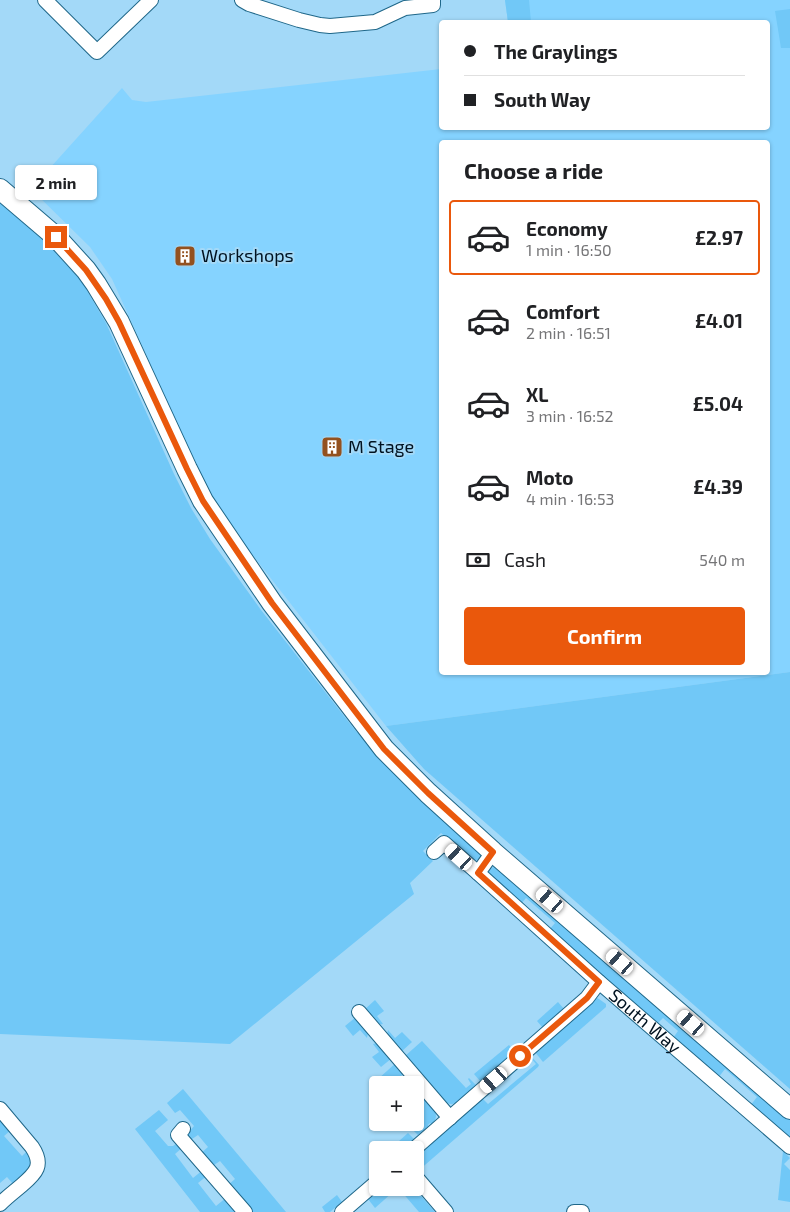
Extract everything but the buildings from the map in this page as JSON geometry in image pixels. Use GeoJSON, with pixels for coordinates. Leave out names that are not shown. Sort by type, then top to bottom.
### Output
{"type":"FeatureCollection","features":[{"type":"Feature","properties":{"kind":"street"},"geometry":{"type":"LineString","coordinates":[[45,0],[97,52],[150,0]]}},
{"type":"Feature","properties":{"kind":"street"},"geometry":{"type":"LineString","coordinates":[[242,0],[299,20],[320,26],[330,26],[375,22],[405,8],[433,5],[433,0]]}},
{"type":"Feature","properties":{"kind":"street","name":"South Way"},"geometry":{"type":"LineString","coordinates":[[0,189],[56,237],[86,270],[119,322],[203,501],[272,603],[384,749],[428,793],[493,852],[790,1109]]}},
{"type":"Feature","properties":{"kind":"street","name":"South Way"},"geometry":{"type":"LineString","coordinates":[[434,852],[444,843],[599,982],[790,1148]]}},
{"type":"Feature","properties":{"kind":"street"},"geometry":{"type":"LineString","coordinates":[[478,873],[493,852]]}},
{"type":"Feature","properties":{"kind":"street"},"geometry":{"type":"LineString","coordinates":[[423,1141],[587,998],[599,982]]}},
{"type":"Feature","properties":{"kind":"street"},"geometry":{"type":"LineString","coordinates":[[359,1012],[450,1118]]}},
{"type":"Feature","properties":{"kind":"street"},"geometry":{"type":"LineString","coordinates":[[0,1109],[36,1152],[38,1159],[34,1175],[0,1204]]}},
{"type":"Feature","properties":{"kind":"street"},"geometry":{"type":"LineString","coordinates":[[177,1135],[245,1212]]}},
{"type":"Feature","properties":{"kind":"street"},"geometry":{"type":"LineString","coordinates":[[424,1186],[446,1212]]}},
{"type":"Feature","properties":{"kind":"street"},"geometry":{"type":"LineString","coordinates":[[342,1212],[369,1189]]}},
{"type":"Feature","properties":{"kind":"street"},"geometry":{"type":"LineString","coordinates":[[574,1212],[582,1212]]}},
{"type":"Feature","properties":{"kind":"shaded area"},"geometry":{"type":"Polygon","coordinates":[[[505,0],[790,0],[790,672],[770,675],[770,140],[439,140],[439,675],[768,675],[386,726],[230,526],[212,497],[196,465],[112,279],[90,247],[31,189],[122,88],[132,100],[146,102],[439,69],[439,130],[770,130],[770,20],[508,20],[505,0]]]}},
{"type":"Feature","properties":{"kind":"shaded area"},"geometry":{"type":"Polygon","coordinates":[[[505,0],[529,0],[531,20],[508,20],[505,0]]]}},
{"type":"Feature","properties":{"kind":"shaded area"},"geometry":{"type":"Polygon","coordinates":[[[790,9],[790,48],[781,48],[775,11],[790,9]]]}},
{"type":"Feature","properties":{"kind":"shaded area"},"geometry":{"type":"Polygon","coordinates":[[[0,203],[47,243],[82,282],[106,323],[191,508],[210,539],[261,610],[355,730],[421,800],[482,855],[478,860],[472,860],[441,833],[423,851],[433,861],[410,883],[414,894],[230,1044],[0,1034],[0,203]]]}},
{"type":"Feature","properties":{"kind":"shaded area"},"geometry":{"type":"Polygon","coordinates":[[[790,672],[790,1089],[424,769],[386,726],[790,672]]]}},
{"type":"Feature","properties":{"kind":"shaded area"},"geometry":{"type":"Polygon","coordinates":[[[498,866],[790,1118],[790,1140],[750,1106],[757,1097],[725,1069],[718,1078],[673,1038],[678,1031],[663,1018],[657,1024],[549,930],[555,923],[526,898],[520,905],[488,874],[492,868],[498,866]]]}},
{"type":"Feature","properties":{"kind":"shaded area"},"geometry":{"type":"Polygon","coordinates":[[[597,998],[606,1004],[606,1007],[543,1062],[535,1052],[597,998]]]}},
{"type":"Feature","properties":{"kind":"shaded area"},"geometry":{"type":"Polygon","coordinates":[[[375,1000],[384,1011],[377,1016],[383,1024],[374,1022],[364,1010],[375,1000]]]}},
{"type":"Feature","properties":{"kind":"shaded area"},"geometry":{"type":"Polygon","coordinates":[[[558,1002],[564,1009],[543,1028],[537,1021],[558,1002]]]}},
{"type":"Feature","properties":{"kind":"shaded area"},"geometry":{"type":"Polygon","coordinates":[[[356,1017],[368,1033],[367,1038],[360,1030],[353,1036],[345,1026],[356,1017]]]}},
{"type":"Feature","properties":{"kind":"shaded area"},"geometry":{"type":"Polygon","coordinates":[[[388,1030],[395,1038],[402,1032],[412,1042],[401,1052],[387,1035],[388,1030]]]}},
{"type":"Feature","properties":{"kind":"shaded area"},"geometry":{"type":"Polygon","coordinates":[[[422,1041],[466,1088],[471,1084],[469,1078],[476,1085],[456,1103],[450,1104],[444,1101],[405,1056],[422,1041]]]}},
{"type":"Feature","properties":{"kind":"shaded area"},"geometry":{"type":"Polygon","coordinates":[[[377,1043],[392,1058],[381,1067],[372,1057],[379,1052],[373,1044],[377,1043]]]}},
{"type":"Feature","properties":{"kind":"shaded area"},"geometry":{"type":"Polygon","coordinates":[[[509,1045],[514,1053],[480,1081],[474,1074],[509,1045]]]}},
{"type":"Feature","properties":{"kind":"shaded area"},"geometry":{"type":"Polygon","coordinates":[[[529,1056],[539,1065],[538,1067],[424,1166],[424,1148],[481,1097],[488,1104],[536,1064],[529,1056]]]}},
{"type":"Feature","properties":{"kind":"shaded area"},"geometry":{"type":"Polygon","coordinates":[[[397,1062],[405,1072],[401,1076],[381,1076],[397,1062]]]}},
{"type":"Feature","properties":{"kind":"shaded area"},"geometry":{"type":"Polygon","coordinates":[[[183,1089],[286,1212],[250,1212],[227,1186],[235,1179],[220,1161],[211,1167],[200,1154],[208,1147],[198,1135],[189,1141],[187,1134],[194,1126],[180,1110],[175,1113],[167,1103],[183,1089]]]}},
{"type":"Feature","properties":{"kind":"shaded area"},"geometry":{"type":"Polygon","coordinates":[[[424,1097],[432,1106],[436,1117],[435,1121],[432,1124],[430,1123],[424,1130],[424,1097]]]}},
{"type":"Feature","properties":{"kind":"shaded area"},"geometry":{"type":"Polygon","coordinates":[[[159,1110],[168,1120],[155,1131],[168,1146],[173,1146],[179,1142],[183,1147],[175,1154],[193,1178],[203,1170],[208,1175],[198,1183],[216,1206],[227,1197],[239,1212],[200,1212],[135,1129],[159,1110]]]}},
{"type":"Feature","properties":{"kind":"shaded area"},"geometry":{"type":"Polygon","coordinates":[[[0,1118],[11,1130],[4,1136],[22,1156],[28,1150],[32,1163],[29,1173],[14,1185],[7,1177],[0,1183],[0,1118]]]}},
{"type":"Feature","properties":{"kind":"shaded area"},"geometry":{"type":"Polygon","coordinates":[[[414,1131],[423,1131],[418,1135],[414,1131]]]}},
{"type":"Feature","properties":{"kind":"shaded area"},"geometry":{"type":"Polygon","coordinates":[[[408,1133],[414,1139],[412,1141],[399,1141],[408,1133]]]}},
{"type":"Feature","properties":{"kind":"shaded area"},"geometry":{"type":"Polygon","coordinates":[[[783,1151],[790,1158],[784,1164],[790,1170],[790,1202],[778,1200],[783,1151]]]}},
{"type":"Feature","properties":{"kind":"shaded area"},"geometry":{"type":"Polygon","coordinates":[[[337,1195],[342,1202],[330,1212],[325,1212],[322,1207],[337,1195]]]}},
{"type":"Feature","properties":{"kind":"shaded area"},"geometry":{"type":"Polygon","coordinates":[[[371,1196],[388,1196],[375,1208],[368,1199],[371,1196]]]}},
{"type":"Feature","properties":{"kind":"shaded area"},"geometry":{"type":"Polygon","coordinates":[[[405,1196],[421,1196],[435,1212],[419,1212],[405,1196]]]}},
{"type":"Feature","properties":{"kind":"place","name":"Workshops"},"geometry":{"type":"Point","coordinates":[185,256]}},
{"type":"Feature","properties":{"kind":"place","name":"M Stage"},"geometry":{"type":"Point","coordinates":[332,447]}},
{"type":"Feature","properties":{"kind":"route"},"geometry":{"type":"LineString","coordinates":[[56,237],[86,270],[106,299],[119,322],[203,501],[272,603],[384,749],[428,793],[493,852],[478,873],[599,982],[587,998],[520,1056]]}}]}
